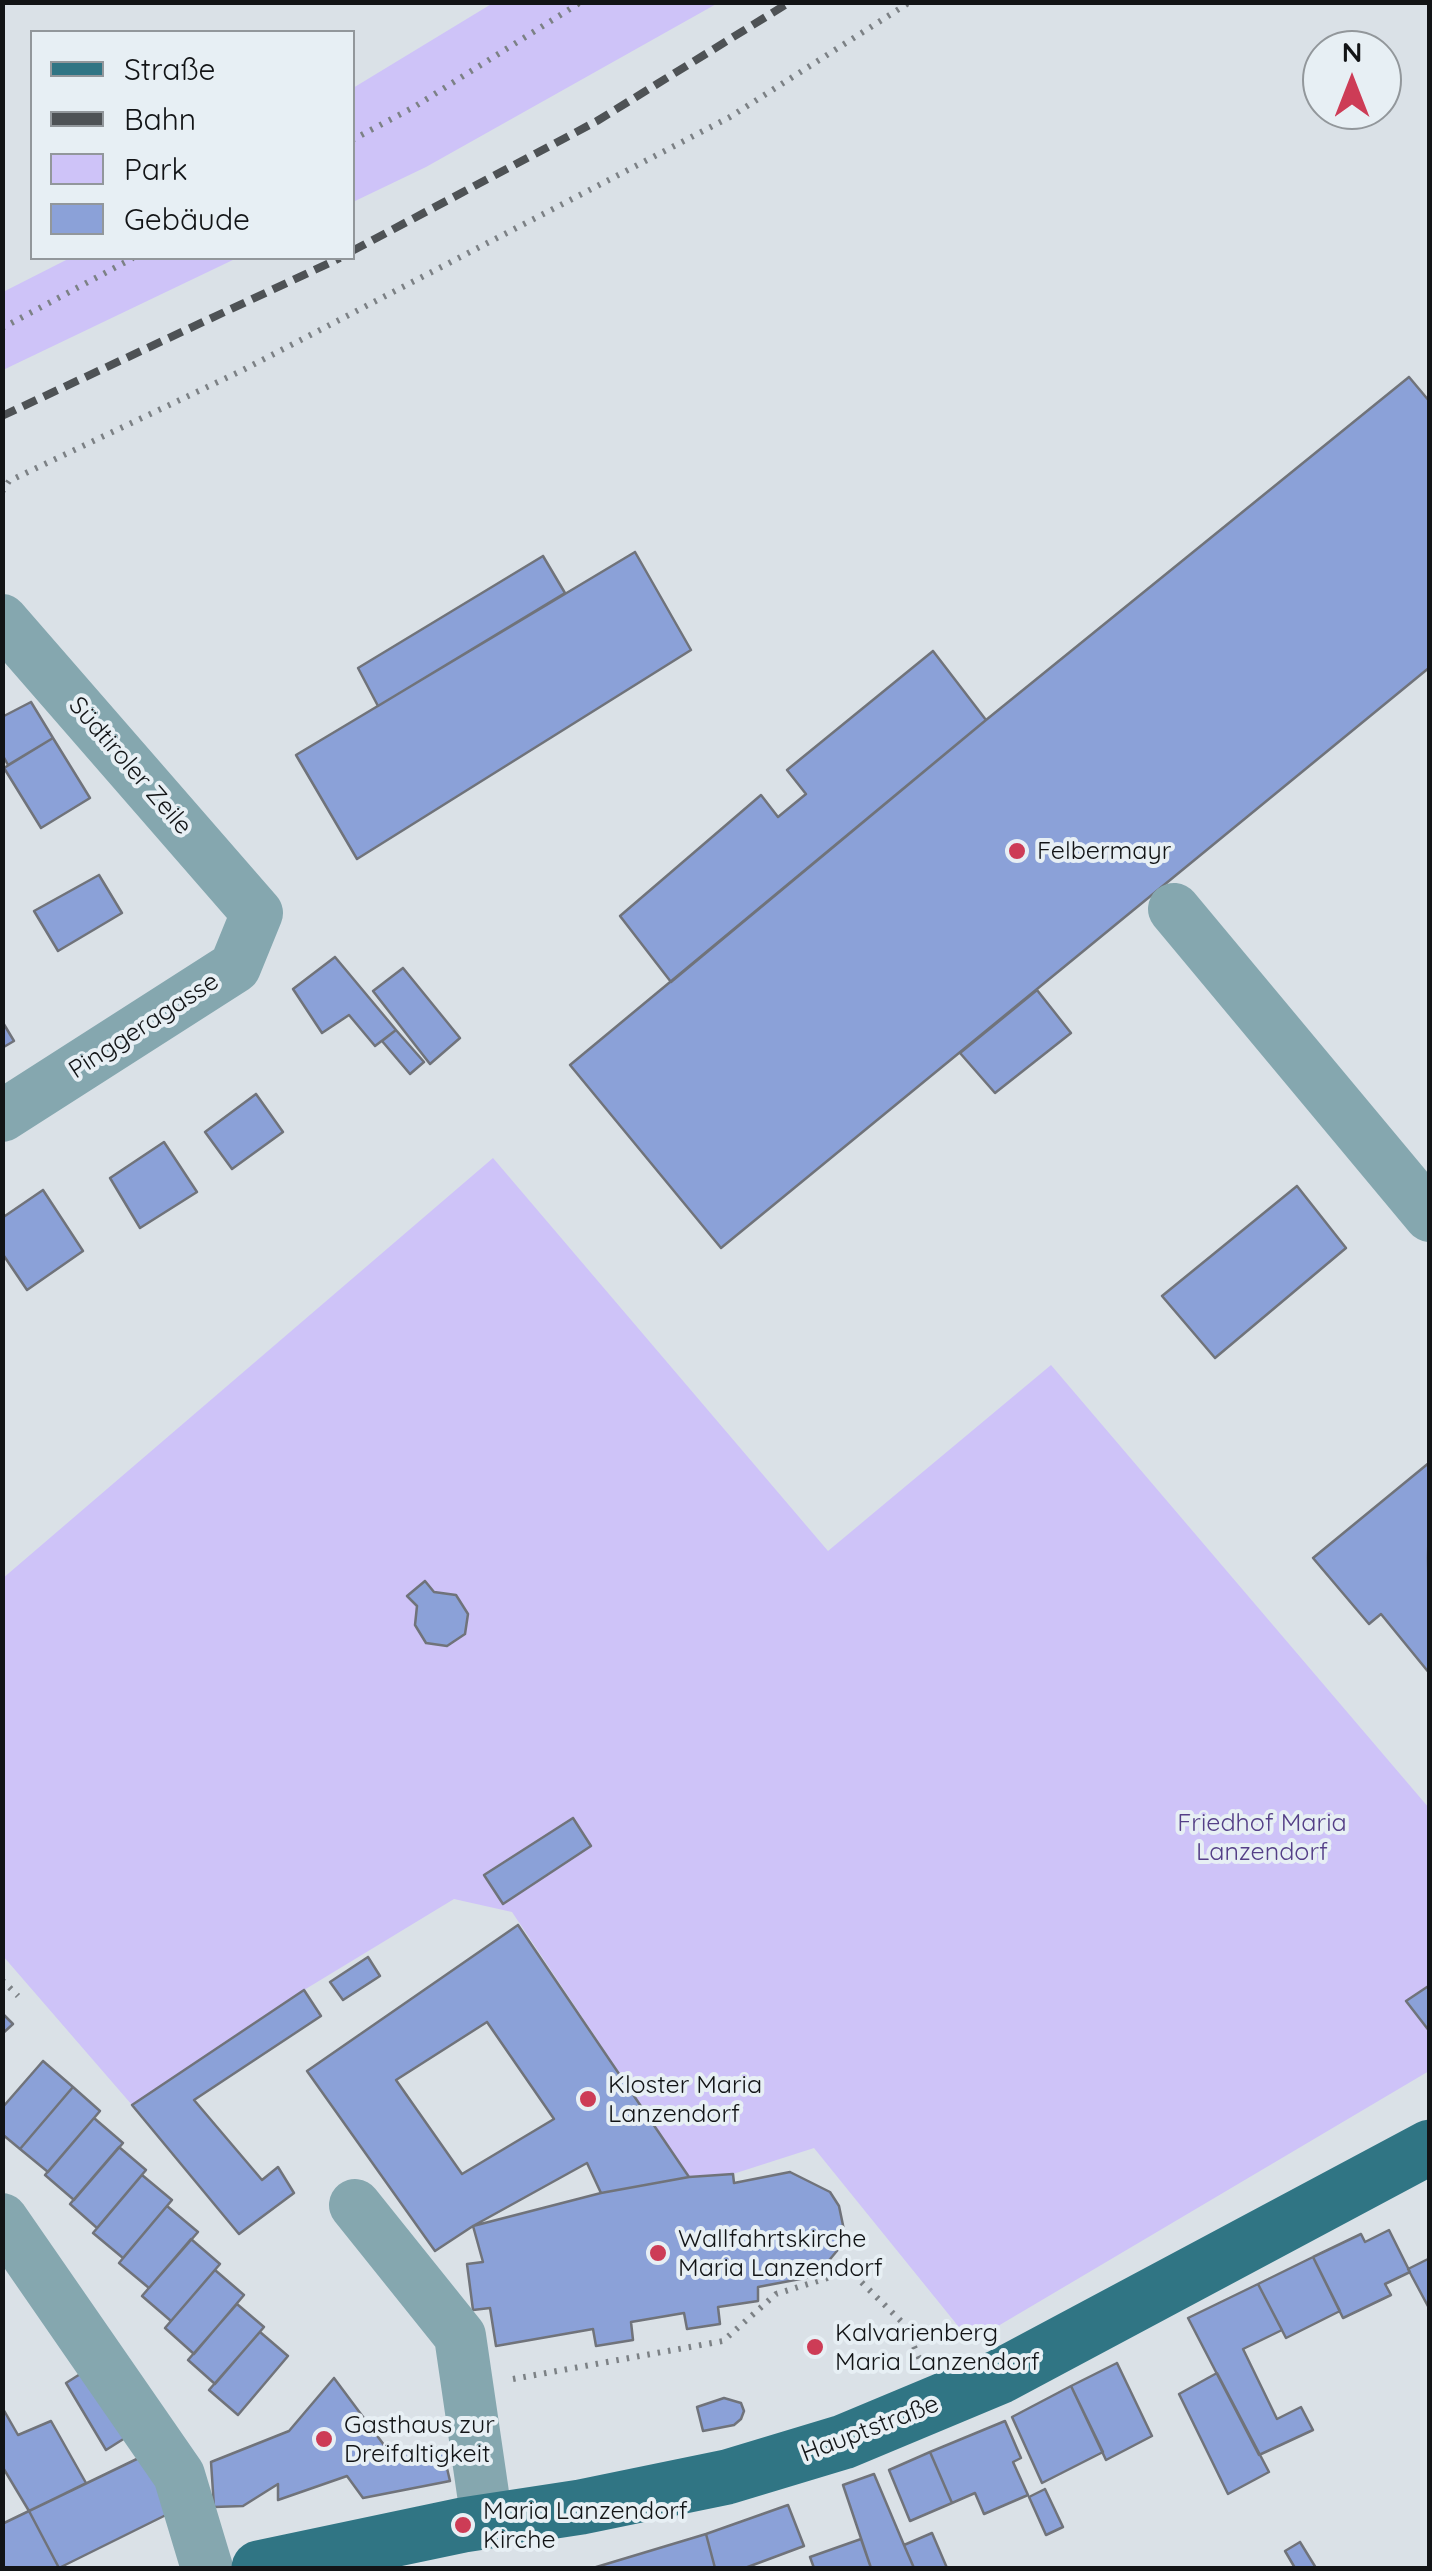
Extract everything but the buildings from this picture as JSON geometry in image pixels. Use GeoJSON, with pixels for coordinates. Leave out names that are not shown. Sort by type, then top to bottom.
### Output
{"type":"FeatureCollection","features":[{"type":"Feature","properties":{"kind":"main road","name":"Hauptstraße"},"geometry":{"type":"LineString","coordinates":[[259,2568],[726,2477],[843,2442],[1001,2376],[1430,2147]]}},
{"type":"Feature","properties":{"kind":"street","name":"Südtiroler Zeile"},"geometry":{"type":"LineString","coordinates":[[2,620],[257,912]]}},
{"type":"Feature","properties":{"kind":"street"},"geometry":{"type":"LineString","coordinates":[[1174,909],[1430,1216]]}},
{"type":"Feature","properties":{"kind":"street","name":"Pinggeragasse"},"geometry":{"type":"LineString","coordinates":[[2,1116],[234,968],[257,912]]}},
{"type":"Feature","properties":{"kind":"street"},"geometry":{"type":"LineString","coordinates":[[355,2205],[460,2336],[487,2521]]}},
{"type":"Feature","properties":{"kind":"street"},"geometry":{"type":"LineString","coordinates":[[2,2219],[179,2475],[207,2568]]}},
{"type":"Feature","properties":{"kind":"path"},"geometry":{"type":"LineString","coordinates":[[355,138],[581,2]]}},
{"type":"Feature","properties":{"kind":"path"},"geometry":{"type":"LineString","coordinates":[[2,492],[9,480],[241,371],[730,116],[910,2]]}},
{"type":"Feature","properties":{"kind":"path"},"geometry":{"type":"LineString","coordinates":[[2,328],[129,260]]}},
{"type":"Feature","properties":{"kind":"path"},"geometry":{"type":"LineString","coordinates":[[2,1980],[18,1996]]}},
{"type":"Feature","properties":{"kind":"path"},"geometry":{"type":"LineString","coordinates":[[467,2387],[723,2341],[776,2294],[850,2271],[904,2324],[936,2404]]}},
{"type":"Feature","properties":{"kind":"green space"},"geometry":{"type":"Polygon","coordinates":[[[493,3],[718,3],[426,167],[355,201],[355,87],[493,3]]]}},
{"type":"Feature","properties":{"kind":"green space"},"geometry":{"type":"Polygon","coordinates":[[[66,260],[233,260],[3,370],[3,292],[66,260]]]}},
{"type":"Feature","properties":{"kind":"green space","name":"Friedhof Maria Lanzendorf"},"geometry":{"type":"Polygon","coordinates":[[[493,1158],[828,1551],[1051,1365],[1429,1808],[1429,2071],[971,2342],[814,2148],[733,2174],[689,2177],[512,1912],[454,1899],[304,1990],[132,2105],[3,1956],[2,1579],[493,1158]]]}},
{"type":"Feature","properties":{"kind":"railway"},"geometry":{"type":"LineString","coordinates":[[355,249],[597,121],[790,2]]}},
{"type":"Feature","properties":{"kind":"railway"},"geometry":{"type":"LineString","coordinates":[[2,416],[336,260]]}},
{"type":"Feature","properties":{"kind":"place","name":"Felbermayr"},"geometry":{"type":"Point","coordinates":[1017,851]}},
{"type":"Feature","properties":{"kind":"place","name":"Kloster Maria Lanzendorf"},"geometry":{"type":"Point","coordinates":[588,2099]}},
{"type":"Feature","properties":{"kind":"place","name":"Wallfahrtskirche Maria Lanzendorf"},"geometry":{"type":"Point","coordinates":[658,2253]}},
{"type":"Feature","properties":{"kind":"place","name":"Kalvarienberg Maria Lanzendorf"},"geometry":{"type":"Point","coordinates":[815,2347]}},
{"type":"Feature","properties":{"kind":"place","name":"Gasthaus zur Dreifaltigkeit"},"geometry":{"type":"Point","coordinates":[324,2439]}},
{"type":"Feature","properties":{"kind":"place","name":"Maria Lanzendorf Kirche"},"geometry":{"type":"Point","coordinates":[463,2525]}}]}
